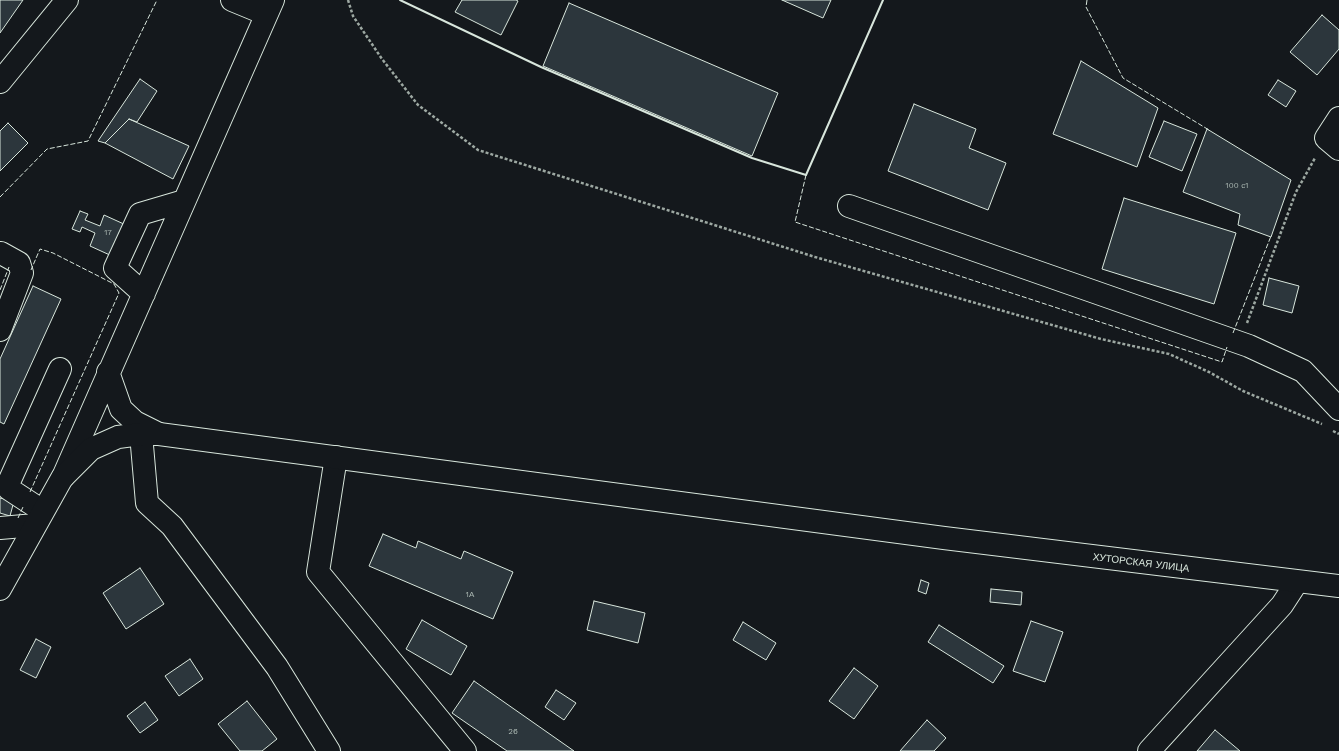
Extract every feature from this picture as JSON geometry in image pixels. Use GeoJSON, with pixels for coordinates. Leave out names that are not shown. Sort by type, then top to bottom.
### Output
{"type":"FeatureCollection","features":[{"type":"Feature","properties":{"kind":"street"},"geometry":{"type":"LineString","coordinates":[[0,82],[67,0]]}},
{"type":"Feature","properties":{"kind":"street"},"geometry":{"type":"LineString","coordinates":[[62,478],[270,7],[232,0]]}},
{"type":"Feature","properties":{"kind":"street"},"geometry":{"type":"LineString","coordinates":[[1332,143],[1339,118]]}},
{"type":"Feature","properties":{"kind":"street"},"geometry":{"type":"LineString","coordinates":[[144,294],[115,268],[140,214],[184,201]]}},
{"type":"Feature","properties":{"kind":"street"},"geometry":{"type":"LineString","coordinates":[[849,206],[1240,342],[1303,371],[1339,410]]}},
{"type":"Feature","properties":{"kind":"street"},"geometry":{"type":"LineString","coordinates":[[0,330],[22,273],[19,263],[1,253]]}},
{"type":"Feature","properties":{"kind":"street"},"geometry":{"type":"LineString","coordinates":[[35,516],[10,489],[9,482],[60,369]]}},
{"type":"Feature","properties":{"kind":"street"},"geometry":{"type":"LineString","coordinates":[[108,372],[121,409],[150,434]]}},
{"type":"Feature","properties":{"kind":"street"},"geometry":{"type":"LineString","coordinates":[[0,589],[35,516],[62,478],[91,449],[118,437],[150,434]]}},
{"type":"Feature","properties":{"kind":"street"},"geometry":{"type":"LineString","coordinates":[[150,434],[147,503],[172,526],[277,667],[329,751]]}},
{"type":"Feature","properties":{"kind":"street","name":"ХУТОРСКАЯ УЛИЦА"},"geometry":{"type":"LineString","coordinates":[[150,434],[336,457],[944,538],[1339,586]]}},
{"type":"Feature","properties":{"kind":"street"},"geometry":{"type":"LineString","coordinates":[[336,457],[318,572],[465,751]]}},
{"type":"Feature","properties":{"kind":"street"},"geometry":{"type":"LineString","coordinates":[[0,528],[35,516]]}},
{"type":"Feature","properties":{"kind":"street"},"geometry":{"type":"LineString","coordinates":[[1149,751],[1282,604],[1297,582]]}},
{"type":"Feature","properties":{"kind":"path"},"geometry":{"type":"LineString","coordinates":[[348,0],[353,16],[382,59],[418,105],[478,150],[815,258],[1102,339],[1168,354],[1209,372],[1242,391],[1314,420],[1339,434]]}},
{"type":"Feature","properties":{"kind":"path"},"geometry":{"type":"LineString","coordinates":[[1240,342],[1296,192],[1332,143]]}},
{"type":"Feature","properties":{"kind":"building"},"geometry":{"type":"Polygon","coordinates":[[[0,0],[23,0],[0,33],[0,0]]]}},
{"type":"Feature","properties":{"kind":"building"},"geometry":{"type":"Polygon","coordinates":[[[462,0],[518,1],[501,35],[455,12],[462,0]]]}},
{"type":"Feature","properties":{"kind":"building"},"geometry":{"type":"Polygon","coordinates":[[[782,0],[831,0],[823,18],[782,0]]]}},
{"type":"Feature","properties":{"kind":"building"},"geometry":{"type":"Polygon","coordinates":[[[569,3],[778,93],[752,156],[543,66],[569,3]]]}},
{"type":"Feature","properties":{"kind":"building"},"geometry":{"type":"Polygon","coordinates":[[[1322,15],[1339,30],[1339,49],[1317,75],[1290,52],[1322,15]]]}},
{"type":"Feature","properties":{"kind":"building"},"geometry":{"type":"Polygon","coordinates":[[[1081,61],[1158,108],[1137,167],[1053,134],[1081,61]]]}},
{"type":"Feature","properties":{"kind":"building"},"geometry":{"type":"Polygon","coordinates":[[[140,79],[157,91],[137,122],[129,119],[105,143],[98,141],[140,79]]]}},
{"type":"Feature","properties":{"kind":"building"},"geometry":{"type":"Polygon","coordinates":[[[1278,80],[1296,91],[1286,107],[1268,95],[1278,80]]]}},
{"type":"Feature","properties":{"kind":"building"},"geometry":{"type":"Polygon","coordinates":[[[914,104],[976,129],[969,148],[1006,163],[988,210],[888,171],[914,104]]]}},
{"type":"Feature","properties":{"kind":"building"},"geometry":{"type":"Polygon","coordinates":[[[129,119],[189,146],[173,179],[105,143],[129,119]]]}},
{"type":"Feature","properties":{"kind":"building"},"geometry":{"type":"Polygon","coordinates":[[[1164,121],[1197,134],[1182,171],[1149,157],[1164,121]]]}},
{"type":"Feature","properties":{"kind":"building"},"geometry":{"type":"Polygon","coordinates":[[[8,123],[28,143],[0,171],[0,131],[8,123]]]}},
{"type":"Feature","properties":{"kind":"building"},"geometry":{"type":"Polygon","coordinates":[[[1207,129],[1291,180],[1271,237],[1238,225],[1240,214],[1183,192],[1207,129]]]}},
{"type":"Feature","properties":{"kind":"building"},"geometry":{"type":"Polygon","coordinates":[[[1124,198],[1236,233],[1214,304],[1102,269],[1124,198]]]}},
{"type":"Feature","properties":{"kind":"building"},"geometry":{"type":"Polygon","coordinates":[[[80,211],[88,214],[85,220],[100,226],[104,215],[126,225],[112,256],[90,246],[95,233],[82,227],[80,232],[72,229],[80,211]]]}},
{"type":"Feature","properties":{"kind":"building"},"geometry":{"type":"Polygon","coordinates":[[[1269,278],[1299,286],[1292,313],[1263,305],[1269,278]]]}},
{"type":"Feature","properties":{"kind":"building"},"geometry":{"type":"Polygon","coordinates":[[[33,286],[61,299],[4,424],[0,422],[0,359],[33,286]]]}},
{"type":"Feature","properties":{"kind":"building"},"geometry":{"type":"Polygon","coordinates":[[[0,498],[14,501],[10,516],[0,513],[0,498]]]}},
{"type":"Feature","properties":{"kind":"building"},"geometry":{"type":"Polygon","coordinates":[[[383,534],[416,548],[418,541],[461,559],[464,551],[513,572],[493,619],[369,566],[383,534]]]}},
{"type":"Feature","properties":{"kind":"building"},"geometry":{"type":"Polygon","coordinates":[[[140,568],[164,604],[126,629],[103,593],[140,568]]]}},
{"type":"Feature","properties":{"kind":"building"},"geometry":{"type":"Polygon","coordinates":[[[921,580],[929,583],[926,594],[918,591],[921,580]]]}},
{"type":"Feature","properties":{"kind":"building"},"geometry":{"type":"Polygon","coordinates":[[[991,589],[1022,592],[1021,605],[990,602],[991,589]]]}},
{"type":"Feature","properties":{"kind":"building"},"geometry":{"type":"Polygon","coordinates":[[[594,601],[645,613],[638,643],[587,630],[594,601]]]}},
{"type":"Feature","properties":{"kind":"building"},"geometry":{"type":"Polygon","coordinates":[[[422,620],[467,646],[451,675],[406,649],[422,620]]]}},
{"type":"Feature","properties":{"kind":"building"},"geometry":{"type":"Polygon","coordinates":[[[1031,621],[1063,632],[1045,682],[1013,671],[1031,621]]]}},
{"type":"Feature","properties":{"kind":"building"},"geometry":{"type":"Polygon","coordinates":[[[743,622],[776,643],[766,660],[733,640],[743,622]]]}},
{"type":"Feature","properties":{"kind":"building"},"geometry":{"type":"Polygon","coordinates":[[[939,625],[1004,666],[993,683],[928,642],[939,625]]]}},
{"type":"Feature","properties":{"kind":"building"},"geometry":{"type":"Polygon","coordinates":[[[36,639],[51,647],[36,678],[20,670],[36,639]]]}},
{"type":"Feature","properties":{"kind":"building"},"geometry":{"type":"Polygon","coordinates":[[[190,659],[203,679],[179,696],[165,676],[190,659]]]}},
{"type":"Feature","properties":{"kind":"building"},"geometry":{"type":"Polygon","coordinates":[[[854,668],[878,686],[854,719],[829,701],[854,668]]]}},
{"type":"Feature","properties":{"kind":"building"},"geometry":{"type":"Polygon","coordinates":[[[474,681],[574,751],[507,751],[452,713],[474,681]]]}},
{"type":"Feature","properties":{"kind":"building"},"geometry":{"type":"Polygon","coordinates":[[[556,690],[576,703],[564,720],[545,707],[556,690]]]}},
{"type":"Feature","properties":{"kind":"building"},"geometry":{"type":"Polygon","coordinates":[[[247,701],[277,739],[262,751],[240,751],[218,724],[247,701]]]}},
{"type":"Feature","properties":{"kind":"building"},"geometry":{"type":"Polygon","coordinates":[[[145,702],[158,720],[140,733],[127,716],[145,702]]]}},
{"type":"Feature","properties":{"kind":"building"},"geometry":{"type":"Polygon","coordinates":[[[927,720],[946,738],[934,751],[900,751],[927,720]]]}},
{"type":"Feature","properties":{"kind":"building"},"geometry":{"type":"Polygon","coordinates":[[[1215,730],[1240,751],[1197,751],[1215,730]]]}},
{"type":"Feature","properties":{"kind":"fence"},"geometry":{"type":"LineString","coordinates":[[0,197],[47,149],[88,141],[157,0]]}},
{"type":"Feature","properties":{"kind":"fence"},"geometry":{"type":"LineString","coordinates":[[1087,0],[1086,7],[1123,78],[1209,130]]}},
{"type":"Feature","properties":{"kind":"fence"},"geometry":{"type":"LineString","coordinates":[[806,175],[795,222],[1222,362],[1227,347]]}},
{"type":"Feature","properties":{"kind":"fence"},"geometry":{"type":"LineString","coordinates":[[1233,333],[1271,236]]}},
{"type":"Feature","properties":{"kind":"fence"},"geometry":{"type":"LineString","coordinates":[[30,492],[119,293],[114,284],[53,253],[40,249],[31,270]]}},
{"type":"Feature","properties":{"kind":"fence"},"geometry":{"type":"LineString","coordinates":[[0,290],[9,267]]}},
{"type":"Feature","properties":{"kind":"fence"},"geometry":{"type":"LineString","coordinates":[[18,518],[23,507]]}},
{"type":"Feature","properties":{"kind":"wall"},"geometry":{"type":"LineString","coordinates":[[400,0],[541,67],[752,158],[806,175],[883,0]]}}]}
